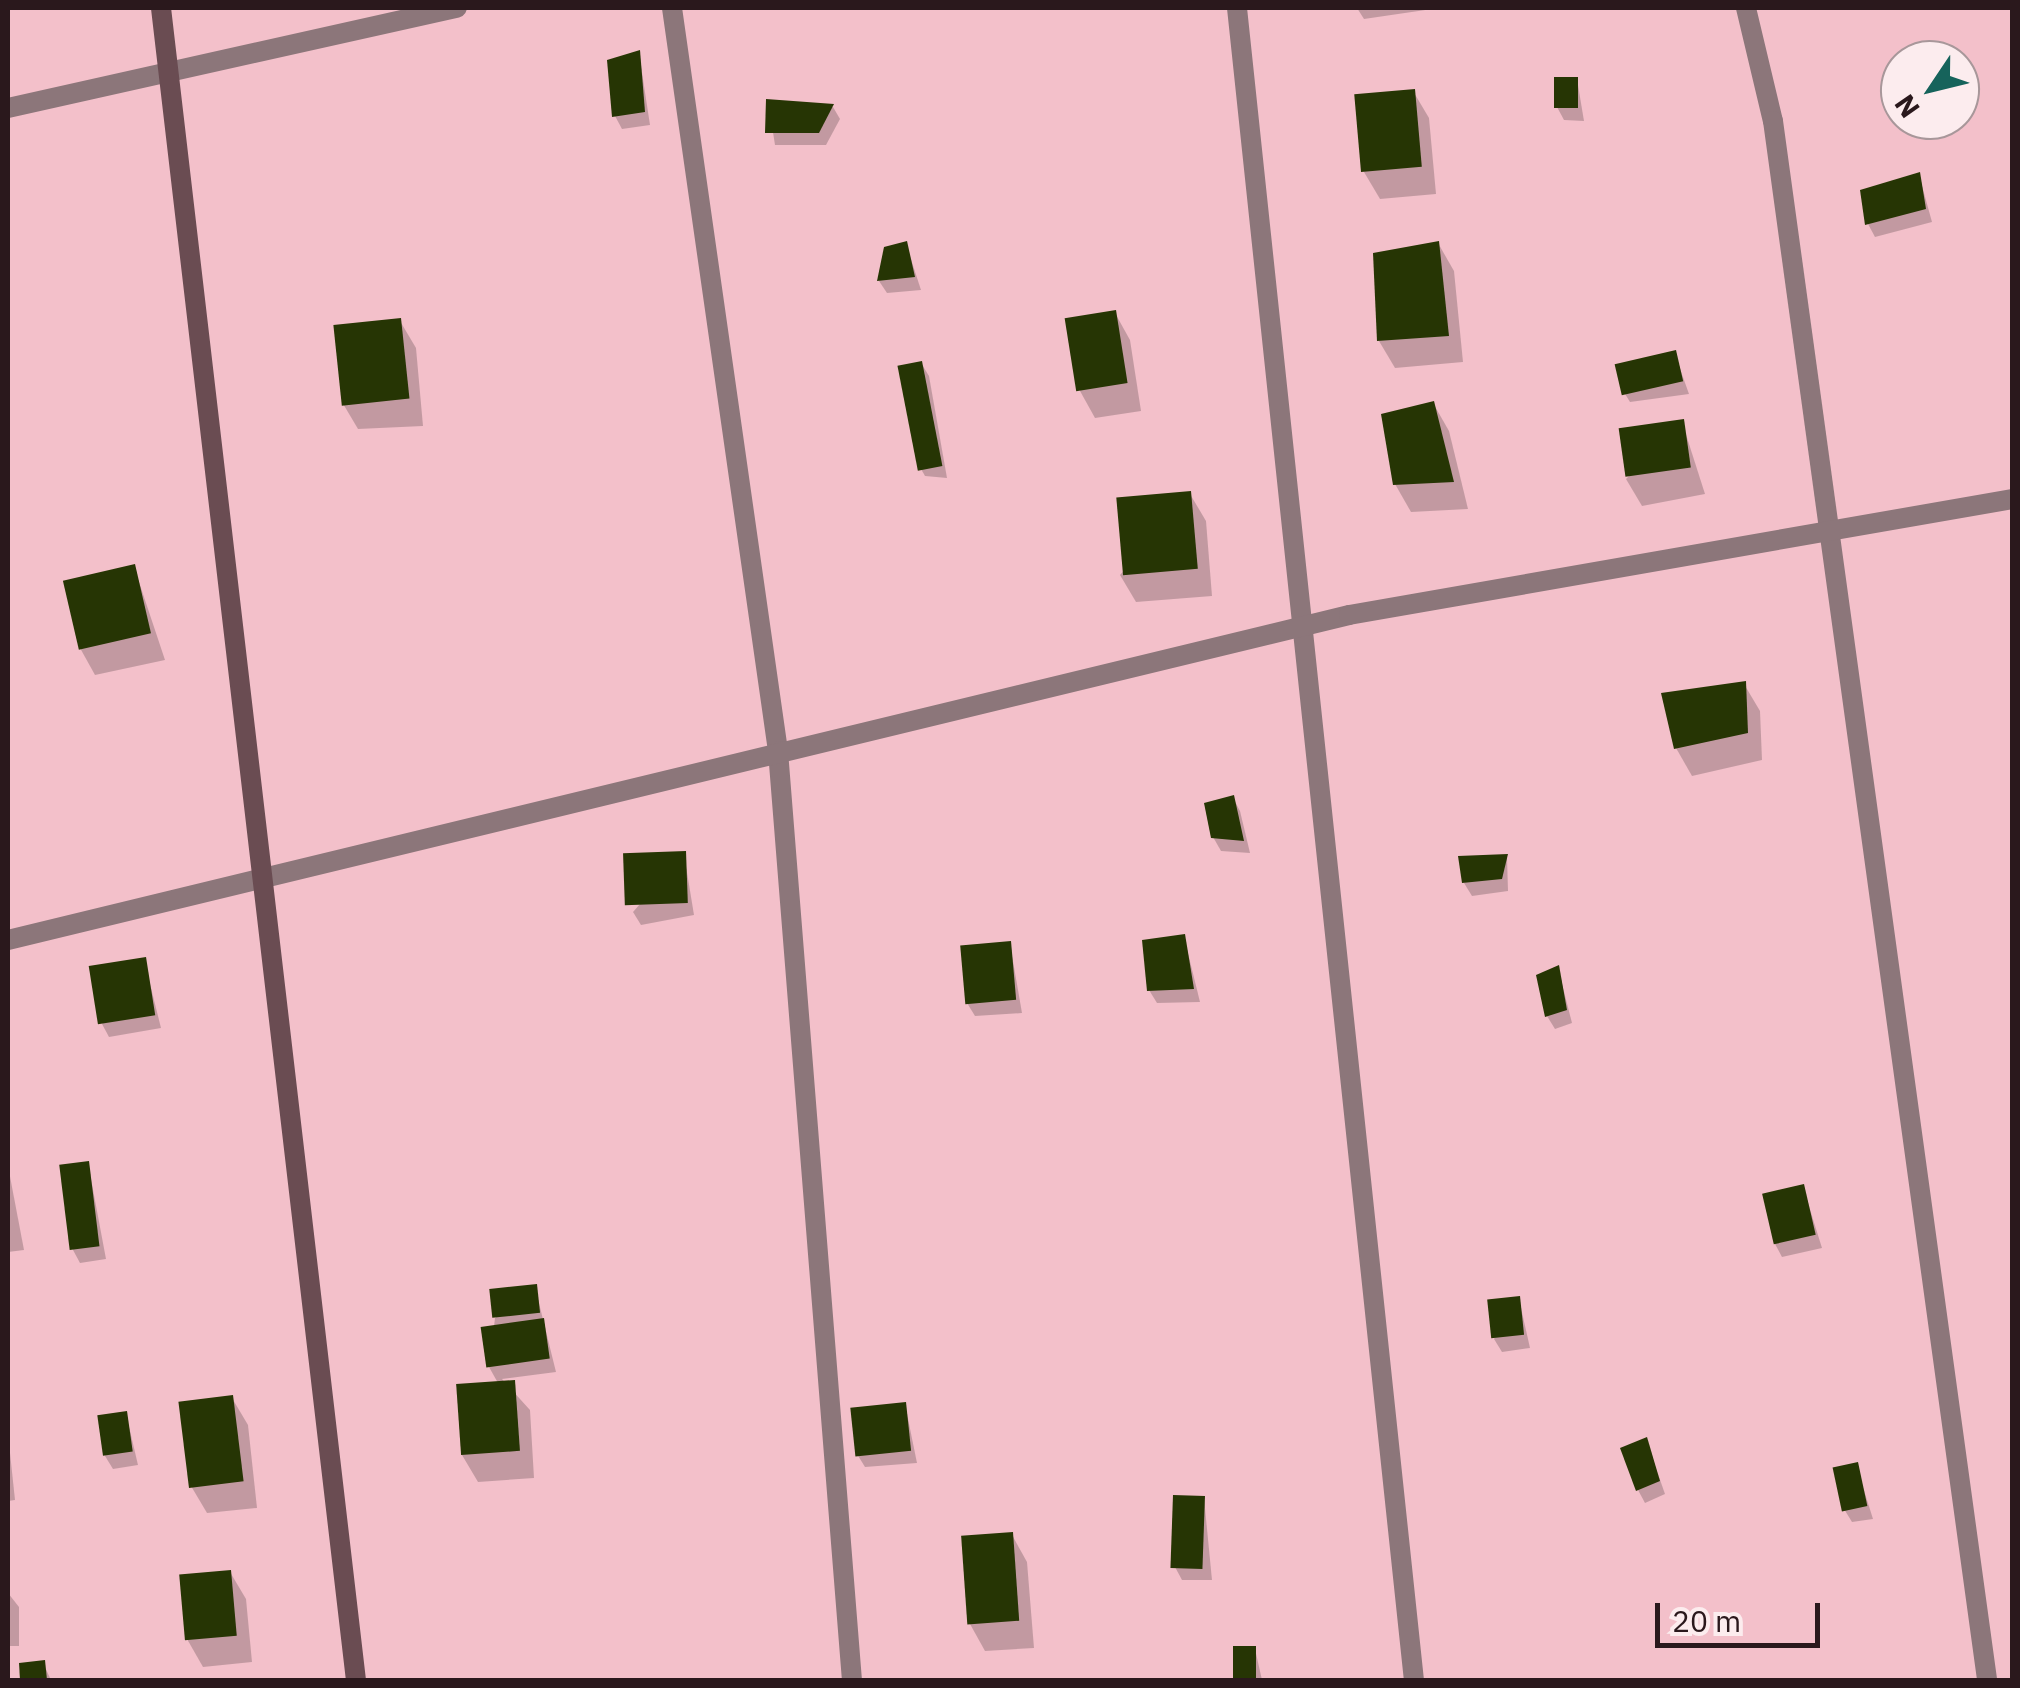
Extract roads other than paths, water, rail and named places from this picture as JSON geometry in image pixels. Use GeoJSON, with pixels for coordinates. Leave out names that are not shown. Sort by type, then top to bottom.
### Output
{"type":"FeatureCollection","features":[{"type":"Feature","properties":{"kind":"street"},"geometry":{"type":"LineString","coordinates":[[161,8],[356,1680]]}},
{"type":"Feature","properties":{"kind":"street"},"geometry":{"type":"LineString","coordinates":[[8,108],[457,8]]}},
{"type":"Feature","properties":{"kind":"street"},"geometry":{"type":"LineString","coordinates":[[672,8],[778,751],[852,1680]]}},
{"type":"Feature","properties":{"kind":"street"},"geometry":{"type":"LineString","coordinates":[[1237,8],[1298,628],[1414,1680]]}},
{"type":"Feature","properties":{"kind":"street"},"geometry":{"type":"LineString","coordinates":[[1746,8],[1772,121],[1987,1680]]}},
{"type":"Feature","properties":{"kind":"street"},"geometry":{"type":"LineString","coordinates":[[8,940],[259,874],[1298,628],[2012,499]]}}]}
